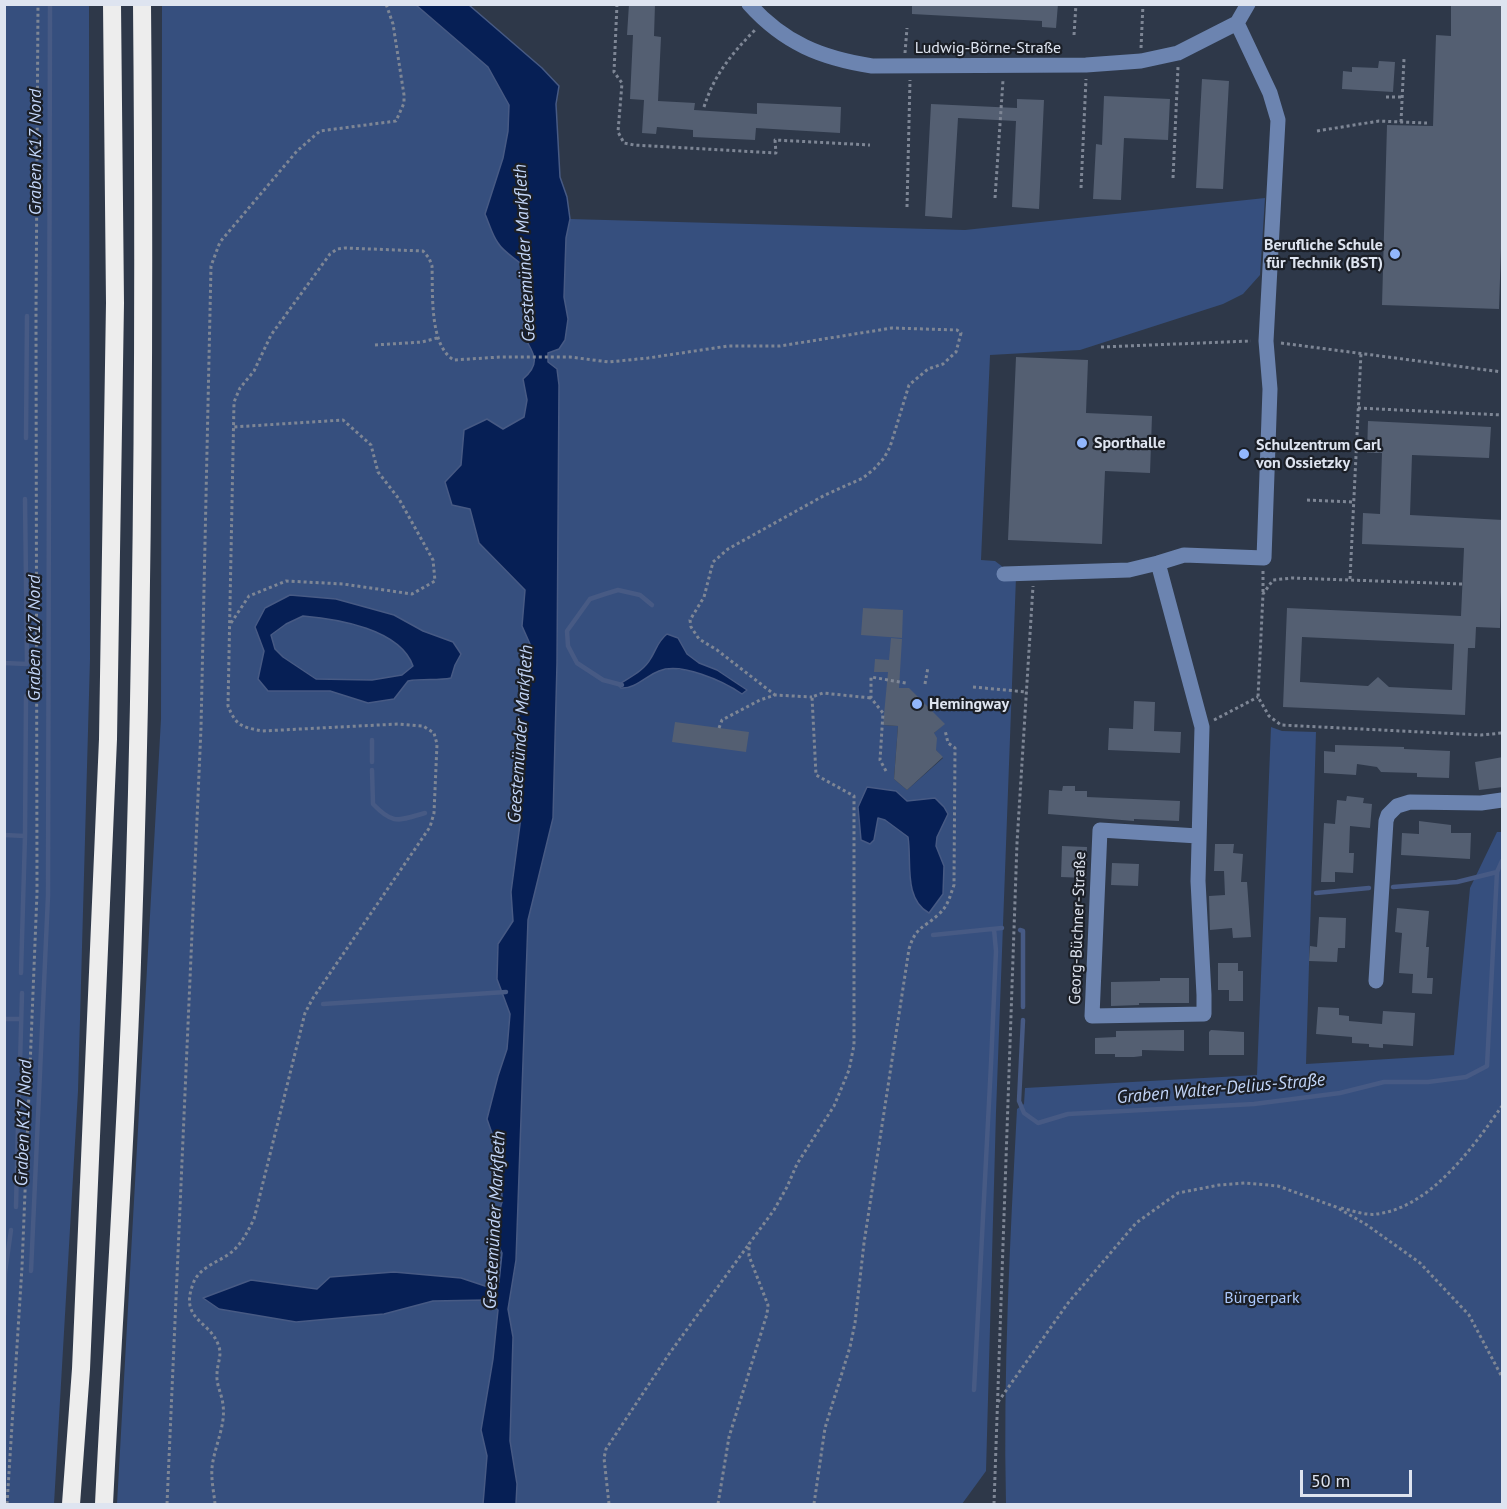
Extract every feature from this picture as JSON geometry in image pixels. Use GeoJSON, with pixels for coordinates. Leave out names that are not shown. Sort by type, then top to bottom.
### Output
{"type":"FeatureCollection","features":[{"type":"Feature","properties":{"kind":"highway"},"geometry":{"type":"LineString","coordinates":[[71,1504],[81,1369],[108,739],[115,303],[112,4]]}},
{"type":"Feature","properties":{"kind":"highway"},"geometry":{"type":"LineString","coordinates":[[104,1504],[132,965],[141,640],[144,218],[142,4]]}},
{"type":"Feature","properties":{"kind":"street","name":"Ludwig-Börne-Straße"},"geometry":{"type":"LineString","coordinates":[[749,4],[777,31],[808,50],[840,61],[872,66],[1086,66],[1141,61],[1178,53],[1237,23]]}},
{"type":"Feature","properties":{"kind":"street"},"geometry":{"type":"LineString","coordinates":[[1004,574],[1117,570],[1158,563],[1184,555],[1263,558],[1269,389],[1266,341],[1278,120],[1270,93],[1237,23],[1248,4]]}},
{"type":"Feature","properties":{"kind":"street","name":"Georg-Büchner-Straße"},"geometry":{"type":"LineString","coordinates":[[1158,563],[1202,727],[1198,881],[1204,1014],[1092,1016],[1100,830],[1198,836]]}},
{"type":"Feature","properties":{"kind":"street"},"geometry":{"type":"LineString","coordinates":[[1376,981],[1388,815],[1397,806],[1410,802],[1503,800]]}},
{"type":"Feature","properties":{"kind":"path"},"geometry":{"type":"LineString","coordinates":[[7,1504],[22,1267],[37,893],[38,4]]}},
{"type":"Feature","properties":{"kind":"path"},"geometry":{"type":"LineString","coordinates":[[167,1504],[201,728],[211,266],[220,242],[297,151],[320,131],[396,121],[404,103],[404,95],[393,24],[386,4]]}},
{"type":"Feature","properties":{"kind":"path"},"geometry":{"type":"LineString","coordinates":[[617,4],[614,72],[621,83],[618,132],[624,143],[776,153],[775,140],[870,145]]}},
{"type":"Feature","properties":{"kind":"path"},"geometry":{"type":"LineString","coordinates":[[1074,35],[1076,4]]}},
{"type":"Feature","properties":{"kind":"path"},"geometry":{"type":"LineString","coordinates":[[1141,61],[1143,4]]}},
{"type":"Feature","properties":{"kind":"path"},"geometry":{"type":"LineString","coordinates":[[704,107],[710,88],[722,67],[740,44],[765,21]]}},
{"type":"Feature","properties":{"kind":"path"},"geometry":{"type":"LineString","coordinates":[[907,28],[907,207]]}},
{"type":"Feature","properties":{"kind":"path"},"geometry":{"type":"LineString","coordinates":[[1173,178],[1178,53]]}},
{"type":"Feature","properties":{"kind":"path"},"geometry":{"type":"LineString","coordinates":[[1401,122],[1404,59]]}},
{"type":"Feature","properties":{"kind":"path"},"geometry":{"type":"LineString","coordinates":[[995,198],[1004,66]]}},
{"type":"Feature","properties":{"kind":"path"},"geometry":{"type":"LineString","coordinates":[[1081,188],[1086,66]]}},
{"type":"Feature","properties":{"kind":"path"},"geometry":{"type":"LineString","coordinates":[[1386,97],[1402,97]]}},
{"type":"Feature","properties":{"kind":"path"},"geometry":{"type":"LineString","coordinates":[[1317,131],[1379,121],[1427,123]]}},
{"type":"Feature","properties":{"kind":"path"},"geometry":{"type":"LineString","coordinates":[[215,1504],[212,1468],[223,1421],[224,1404],[218,1386],[217,1373],[220,1348],[214,1336],[192,1314],[189,1303],[190,1292],[194,1280],[204,1269],[234,1250],[245,1238],[254,1219],[305,1013],[430,827],[434,813],[438,744],[434,733],[423,726],[398,724],[262,731],[242,727],[233,718],[228,706],[234,402],[240,388],[254,372],[271,335],[330,254],[337,249],[423,251],[432,266],[436,338],[447,357],[454,360],[551,357],[609,362],[728,346],[780,346],[892,328],[957,330],[961,333],[956,352],[943,364],[928,369],[909,385],[903,399],[893,440],[884,459],[874,469],[863,478],[825,495],[728,549],[713,562],[704,597],[690,620],[691,627],[699,639],[776,695]]}},
{"type":"Feature","properties":{"kind":"path"},"geometry":{"type":"LineString","coordinates":[[375,345],[422,342],[436,338]]}},
{"type":"Feature","properties":{"kind":"path"},"geometry":{"type":"LineString","coordinates":[[1101,348],[1266,341],[1503,372]]}},
{"type":"Feature","properties":{"kind":"path"},"geometry":{"type":"LineString","coordinates":[[1350,579],[1360,353]]}},
{"type":"Feature","properties":{"kind":"path"},"geometry":{"type":"LineString","coordinates":[[1358,408],[1503,414]]}},
{"type":"Feature","properties":{"kind":"path"},"geometry":{"type":"LineString","coordinates":[[230,625],[249,596],[286,581],[344,584],[412,594],[435,581],[433,560],[399,499],[378,472],[371,445],[342,420],[233,427]]}},
{"type":"Feature","properties":{"kind":"path"},"geometry":{"type":"LineString","coordinates":[[1307,500],[1354,502]]}},
{"type":"Feature","properties":{"kind":"path"},"geometry":{"type":"LineString","coordinates":[[1263,558],[1258,697],[1269,716],[1281,725],[1481,735],[1503,733]]}},
{"type":"Feature","properties":{"kind":"path"},"geometry":{"type":"LineString","coordinates":[[994,1504],[1017,843],[1034,572]]}},
{"type":"Feature","properties":{"kind":"path"},"geometry":{"type":"LineString","coordinates":[[1263,594],[1273,580],[1292,578],[1462,584]]}},
{"type":"Feature","properties":{"kind":"path"},"geometry":{"type":"LineString","coordinates":[[925,684],[928,668]]}},
{"type":"Feature","properties":{"kind":"path"},"geometry":{"type":"LineString","coordinates":[[886,771],[880,760],[883,713],[871,698],[872,677],[906,683]]}},
{"type":"Feature","properties":{"kind":"path"},"geometry":{"type":"LineString","coordinates":[[973,687],[1027,692]]}},
{"type":"Feature","properties":{"kind":"path"},"geometry":{"type":"LineString","coordinates":[[719,728],[722,720],[760,700],[776,695],[812,697],[823,693],[871,698]]}},
{"type":"Feature","properties":{"kind":"path"},"geometry":{"type":"LineString","coordinates":[[609,1504],[604,1458],[606,1449],[669,1354],[774,1210],[787,1187],[796,1164],[834,1106],[849,1070],[854,1045],[854,796],[816,775],[812,697]]}},
{"type":"Feature","properties":{"kind":"path"},"geometry":{"type":"LineString","coordinates":[[1202,727],[1258,697]]}},
{"type":"Feature","properties":{"kind":"path"},"geometry":{"type":"LineString","coordinates":[[814,1504],[825,1428],[855,1323],[864,1243],[909,950],[913,936],[922,926],[939,915],[948,903],[954,885],[955,748],[948,743],[945,730]]}},
{"type":"Feature","properties":{"kind":"path"},"geometry":{"type":"LineString","coordinates":[[997,1404],[1068,1302],[1136,1223],[1178,1193],[1219,1185],[1245,1183],[1278,1186],[1336,1206],[1376,1215],[1407,1204],[1446,1177],[1503,1106]]}},
{"type":"Feature","properties":{"kind":"path"},"geometry":{"type":"LineString","coordinates":[[1336,1206],[1420,1263],[1470,1315],[1503,1377]]}},
{"type":"Feature","properties":{"kind":"path"},"geometry":{"type":"LineString","coordinates":[[717,1504],[729,1437],[767,1314],[768,1305],[749,1256],[750,1244]]}},
{"type":"Feature","properties":{"kind":"path"},"geometry":{"type":"LineString","coordinates":[[1497,1365],[1503,1363]]}},
{"type":"Feature","properties":{"kind":"green space"},"geometry":{"type":"Polygon","coordinates":[[[5,4],[89,5],[90,659],[78,1091],[54,1504],[4,1504],[5,4]]]}},
{"type":"Feature","properties":{"kind":"green space"},"geometry":{"type":"Polygon","coordinates":[[[162,5],[416,5],[488,67],[509,105],[558,137],[560,177],[567,197],[570,219],[965,230],[1265,198],[1260,275],[1243,294],[1223,304],[1080,350],[990,355],[981,560],[995,561],[1016,577],[996,1112],[986,1471],[962,1504],[117,1504],[161,719],[162,5]],[[944,724],[883,725],[898,726],[894,779],[907,790],[943,758],[934,748],[934,733],[944,724]]]}},
{"type":"Feature","properties":{"kind":"green space","name":"Bürgerpark"},"geometry":{"type":"Polygon","coordinates":[[[1271,727],[1282,731],[1316,732],[1306,1064],[1454,1055],[1470,888],[1497,832],[1502,832],[1502,1504],[1006,1504],[1006,1356],[1017,1109],[1024,1104],[1025,1088],[1257,1075],[1271,727]]]}},
{"type":"Feature","properties":{"kind":"water","name":"Geestemünder Markfleth"},"geometry":{"type":"Polygon","coordinates":[[[416,5],[469,5],[542,68],[559,86],[556,104],[560,177],[567,197],[570,219],[566,238],[564,297],[568,319],[565,340],[559,349],[548,353],[548,362],[557,369],[559,385],[557,663],[553,818],[528,920],[516,1260],[508,1309],[513,1337],[510,1441],[517,1484],[516,1504],[483,1504],[487,1456],[481,1430],[493,1359],[498,1310],[486,1300],[433,1301],[384,1314],[296,1322],[219,1309],[203,1298],[251,1280],[317,1289],[330,1277],[394,1272],[461,1278],[485,1286],[499,1282],[502,1253],[493,1234],[502,1202],[501,1159],[487,1119],[507,1049],[510,1014],[497,979],[498,944],[513,921],[511,892],[521,817],[517,777],[519,706],[530,644],[522,626],[525,590],[479,543],[470,509],[452,505],[445,482],[461,465],[464,430],[487,419],[503,429],[524,417],[527,400],[523,379],[531,371],[534,357],[523,332],[523,325],[533,289],[527,271],[498,243],[485,214],[503,158],[508,131],[509,105],[488,67],[416,5]]]}},
{"type":"Feature","properties":{"kind":"water"},"geometry":{"type":"Polygon","coordinates":[[[290,595],[336,599],[394,615],[423,631],[453,642],[461,654],[451,678],[408,681],[394,699],[368,703],[330,691],[268,691],[258,679],[264,651],[255,627],[265,608],[290,595]],[[303,616],[286,624],[271,635],[275,649],[283,657],[316,679],[372,680],[402,675],[413,666],[406,653],[382,635],[350,623],[303,616]]]}},
{"type":"Feature","properties":{"kind":"water"},"geometry":{"type":"Polygon","coordinates":[[[667,634],[678,638],[687,654],[699,663],[717,670],[747,690],[742,694],[702,674],[679,669],[659,671],[636,684],[621,688],[618,685],[645,667],[667,634]]]}},
{"type":"Feature","properties":{"kind":"water"},"geometry":{"type":"Polygon","coordinates":[[[867,787],[896,791],[907,801],[935,798],[948,814],[937,837],[936,846],[944,866],[943,894],[929,913],[915,899],[912,889],[908,837],[885,820],[878,818],[874,840],[870,844],[861,840],[858,807],[867,787]]]}},
{"type":"Feature","properties":{"kind":"building"},"geometry":{"type":"Polygon","coordinates":[[[629,4],[655,4],[654,36],[661,37],[658,101],[695,103],[694,110],[757,114],[757,103],[841,107],[840,133],[756,128],[755,140],[693,137],[693,130],[657,127],[656,134],[642,133],[644,100],[630,99],[633,35],[627,35],[629,4]]]}},
{"type":"Feature","properties":{"kind":"building"},"geometry":{"type":"Polygon","coordinates":[[[912,4],[1058,4],[1056,28],[1042,27],[1042,21],[912,14],[912,4]]]}},
{"type":"Feature","properties":{"kind":"building"},"geometry":{"type":"Polygon","coordinates":[[[1451,4],[1503,4],[1503,249],[1501,249],[1499,309],[1382,305],[1387,125],[1433,126],[1436,35],[1451,36],[1451,4]]]}},
{"type":"Feature","properties":{"kind":"building"},"geometry":{"type":"Polygon","coordinates":[[[1379,61],[1395,62],[1393,92],[1342,89],[1343,71],[1352,72],[1352,67],[1378,68],[1379,61]]]}},
{"type":"Feature","properties":{"kind":"building"},"geometry":{"type":"Polygon","coordinates":[[[1202,79],[1229,81],[1223,189],[1196,188],[1202,79]]]}},
{"type":"Feature","properties":{"kind":"building"},"geometry":{"type":"Polygon","coordinates":[[[1104,96],[1170,99],[1168,140],[1124,138],[1121,200],[1093,199],[1096,144],[1102,145],[1104,96]]]}},
{"type":"Feature","properties":{"kind":"building"},"geometry":{"type":"Polygon","coordinates":[[[1017,99],[1044,100],[1039,209],[1012,207],[1016,121],[958,118],[952,218],[925,216],[931,104],[1017,108],[1017,99]]]}},
{"type":"Feature","properties":{"kind":"building","name":"Sporthalle"},"geometry":{"type":"Polygon","coordinates":[[[1016,357],[1088,360],[1086,413],[1152,416],[1150,473],[1105,471],[1102,544],[1008,540],[1016,357]]]}},
{"type":"Feature","properties":{"kind":"building"},"geometry":{"type":"Polygon","coordinates":[[[1368,421],[1491,427],[1489,458],[1412,455],[1410,515],[1503,520],[1500,628],[1476,627],[1475,648],[1468,648],[1465,715],[1283,707],[1287,608],[1461,616],[1464,548],[1362,544],[1363,513],[1380,514],[1382,453],[1367,453],[1368,421]],[[1302,637],[1300,682],[1368,686],[1378,677],[1389,687],[1452,690],[1454,644],[1302,637]]]}},
{"type":"Feature","properties":{"kind":"building"},"geometry":{"type":"Polygon","coordinates":[[[863,608],[903,610],[902,638],[861,635],[863,608]]]}},
{"type":"Feature","properties":{"kind":"building"},"geometry":{"type":"Polygon","coordinates":[[[891,638],[902,639],[899,688],[909,688],[945,724],[934,733],[937,738],[936,750],[943,757],[907,790],[894,779],[898,726],[883,725],[888,672],[874,672],[875,659],[889,660],[891,638]]]}},
{"type":"Feature","properties":{"kind":"building"},"geometry":{"type":"Polygon","coordinates":[[[1134,701],[1155,702],[1154,731],[1181,732],[1180,753],[1108,750],[1109,728],[1133,729],[1134,701]]]}},
{"type":"Feature","properties":{"kind":"building"},"geometry":{"type":"Polygon","coordinates":[[[675,722],[749,732],[746,752],[672,742],[675,722]]]}},
{"type":"Feature","properties":{"kind":"building"},"geometry":{"type":"Polygon","coordinates":[[[1335,745],[1450,751],[1449,778],[1417,777],[1417,773],[1381,772],[1377,767],[1357,764],[1356,775],[1324,773],[1324,751],[1335,752],[1335,745]]]}},
{"type":"Feature","properties":{"kind":"building"},"geometry":{"type":"Polygon","coordinates":[[[1503,757],[1503,787],[1479,790],[1475,762],[1503,757]]]}},
{"type":"Feature","properties":{"kind":"building"},"geometry":{"type":"Polygon","coordinates":[[[1063,786],[1075,786],[1075,791],[1087,791],[1087,797],[1180,801],[1179,821],[1134,819],[1134,821],[1048,814],[1049,790],[1062,791],[1063,786]]]}},
{"type":"Feature","properties":{"kind":"building"},"geometry":{"type":"Polygon","coordinates":[[[1347,796],[1364,798],[1363,803],[1372,804],[1370,828],[1350,826],[1349,853],[1354,853],[1353,873],[1335,872],[1335,882],[1321,882],[1324,823],[1335,824],[1337,800],[1346,801],[1347,796]]]}},
{"type":"Feature","properties":{"kind":"building"},"geometry":{"type":"Polygon","coordinates":[[[1419,821],[1451,825],[1451,833],[1471,833],[1470,859],[1401,855],[1402,833],[1419,834],[1419,821]]]}},
{"type":"Feature","properties":{"kind":"building"},"geometry":{"type":"Polygon","coordinates":[[[1215,844],[1234,844],[1233,853],[1243,854],[1241,882],[1247,882],[1251,937],[1233,938],[1232,928],[1210,930],[1209,896],[1225,895],[1224,871],[1214,871],[1215,844]]]}},
{"type":"Feature","properties":{"kind":"building"},"geometry":{"type":"Polygon","coordinates":[[[1062,846],[1087,847],[1086,878],[1061,877],[1062,846]]]}},
{"type":"Feature","properties":{"kind":"building"},"geometry":{"type":"Polygon","coordinates":[[[1112,863],[1139,864],[1138,886],[1111,885],[1112,863]]]}},
{"type":"Feature","properties":{"kind":"building"},"geometry":{"type":"Polygon","coordinates":[[[1397,908],[1429,911],[1426,947],[1429,947],[1427,978],[1433,978],[1432,994],[1412,993],[1413,974],[1399,973],[1402,933],[1395,932],[1397,908]]]}},
{"type":"Feature","properties":{"kind":"building"},"geometry":{"type":"Polygon","coordinates":[[[1319,917],[1346,918],[1345,948],[1338,948],[1337,962],[1309,961],[1310,946],[1317,947],[1319,917]]]}},
{"type":"Feature","properties":{"kind":"building"},"geometry":{"type":"Polygon","coordinates":[[[1218,963],[1238,963],[1238,971],[1243,971],[1243,1001],[1229,1001],[1229,990],[1218,990],[1218,963]]]}},
{"type":"Feature","properties":{"kind":"building"},"geometry":{"type":"Polygon","coordinates":[[[1160,978],[1189,978],[1189,1003],[1139,1003],[1139,1005],[1111,1006],[1111,982],[1160,981],[1160,978]]]}},
{"type":"Feature","properties":{"kind":"building"},"geometry":{"type":"Polygon","coordinates":[[[1318,1007],[1339,1008],[1339,1015],[1349,1016],[1349,1021],[1382,1024],[1383,1011],[1415,1013],[1413,1046],[1383,1044],[1383,1048],[1369,1047],[1369,1044],[1352,1043],[1352,1037],[1316,1034],[1318,1007]]]}},
{"type":"Feature","properties":{"kind":"building"},"geometry":{"type":"Polygon","coordinates":[[[1184,1030],[1184,1051],[1142,1050],[1142,1056],[1134,1057],[1095,1054],[1095,1038],[1116,1037],[1116,1031],[1184,1030]]]}},
{"type":"Feature","properties":{"kind":"building"},"geometry":{"type":"Polygon","coordinates":[[[1211,1030],[1244,1032],[1244,1055],[1209,1055],[1209,1032],[1211,1030]]]}},
{"type":"Feature","properties":{"kind":"waterway","name":"Graben K17 Nord"},"geometry":{"type":"LineString","coordinates":[[31,1271],[48,896],[50,4]]}},
{"type":"Feature","properties":{"kind":"waterway"},"geometry":{"type":"LineString","coordinates":[[26,438],[27,316]]}},
{"type":"Feature","properties":{"kind":"waterway"},"geometry":{"type":"LineString","coordinates":[[4,663],[27,664],[25,499]]}},
{"type":"Feature","properties":{"kind":"waterway"},"geometry":{"type":"LineString","coordinates":[[622,685],[603,680],[577,663],[568,646],[567,631],[590,599],[618,590],[640,595],[652,605]]}},
{"type":"Feature","properties":{"kind":"waterway"},"geometry":{"type":"LineString","coordinates":[[4,835],[25,836],[26,696]]}},
{"type":"Feature","properties":{"kind":"waterway"},"geometry":{"type":"LineString","coordinates":[[372,740],[372,762]]}},
{"type":"Feature","properties":{"kind":"waterway"},"geometry":{"type":"LineString","coordinates":[[372,770],[373,804],[386,816],[403,819],[425,813]]}},
{"type":"Feature","properties":{"kind":"waterway"},"geometry":{"type":"LineString","coordinates":[[21,973],[25,836]]}},
{"type":"Feature","properties":{"kind":"waterway","name":"Graben Walter-Delius-Straße"},"geometry":{"type":"LineString","coordinates":[[1023,1020],[1019,1101],[1024,1113],[1038,1123],[1068,1114],[1254,1104],[1340,1093],[1384,1082],[1428,1082],[1466,1077],[1487,1066],[1497,872],[1502,861]]}},
{"type":"Feature","properties":{"kind":"waterway"},"geometry":{"type":"LineString","coordinates":[[1393,887],[1457,882],[1497,872]]}},
{"type":"Feature","properties":{"kind":"waterway"},"geometry":{"type":"LineString","coordinates":[[1316,893],[1369,888]]}},
{"type":"Feature","properties":{"kind":"waterway","name":"Graben Walter-Delius-Straße"},"geometry":{"type":"LineString","coordinates":[[933,935],[1002,928]]}},
{"type":"Feature","properties":{"kind":"waterway"},"geometry":{"type":"LineString","coordinates":[[974,1390],[996,951],[994,929]]}},
{"type":"Feature","properties":{"kind":"waterway","name":"Graben Walter-Delius-Straße"},"geometry":{"type":"LineString","coordinates":[[1020,930],[1023,931],[1023,1007]]}},
{"type":"Feature","properties":{"kind":"waterway"},"geometry":{"type":"LineString","coordinates":[[323,1004],[506,992]]}},
{"type":"Feature","properties":{"kind":"waterway"},"geometry":{"type":"LineString","coordinates":[[20,1064],[22,993]]}},
{"type":"Feature","properties":{"kind":"waterway"},"geometry":{"type":"LineString","coordinates":[[4,1019],[21,1019]]}},
{"type":"Feature","properties":{"kind":"waterway"},"geometry":{"type":"LineString","coordinates":[[16,1207],[19,1083]]}},
{"type":"Feature","properties":{"kind":"waterway"},"geometry":{"type":"LineString","coordinates":[[4,1315],[5,1273],[11,1230]]}},
{"type":"Feature","properties":{"kind":"place","name":"Berufliche Schule für Technik (BST)"},"geometry":{"type":"Point","coordinates":[1395,254]}},
{"type":"Feature","properties":{"kind":"place","name":"Sporthalle"},"geometry":{"type":"Point","coordinates":[1082,443]}},
{"type":"Feature","properties":{"kind":"place","name":"Schulzentrum Carl von Ossietzky"},"geometry":{"type":"Point","coordinates":[1244,454]}},
{"type":"Feature","properties":{"kind":"place","name":"Hemingway"},"geometry":{"type":"Point","coordinates":[917,704]}}]}
